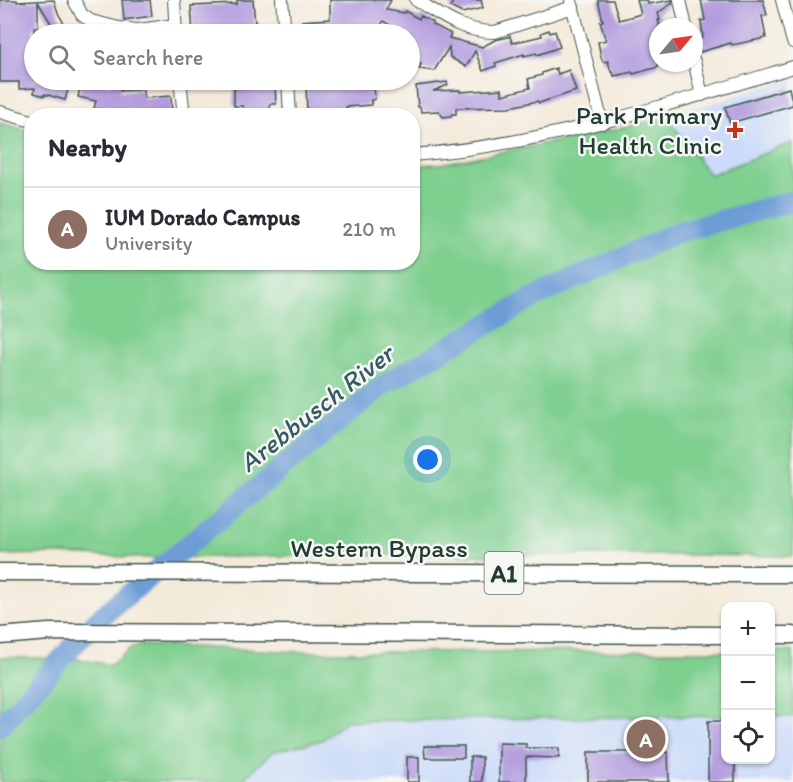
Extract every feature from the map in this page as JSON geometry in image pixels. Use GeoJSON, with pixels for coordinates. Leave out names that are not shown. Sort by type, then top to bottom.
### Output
{"type":"FeatureCollection","features":[{"type":"Feature","properties":{"kind":"highway","name":"Western Bypass"},"geometry":{"type":"LineString","coordinates":[[0,572],[793,574]]}},
{"type":"Feature","properties":{"kind":"highway"},"geometry":{"type":"LineString","coordinates":[[0,636],[49,632],[721,634]]}},
{"type":"Feature","properties":{"kind":"highway"},"geometry":{"type":"LineString","coordinates":[[775,635],[793,635]]}},
{"type":"Feature","properties":{"kind":"street"},"geometry":{"type":"LineString","coordinates":[[74,0],[81,15],[103,24]]}},
{"type":"Feature","properties":{"kind":"street"},"geometry":{"type":"LineString","coordinates":[[174,0],[175,24]]}},
{"type":"Feature","properties":{"kind":"street"},"geometry":{"type":"LineString","coordinates":[[282,0],[284,24]]}},
{"type":"Feature","properties":{"kind":"street"},"geometry":{"type":"LineString","coordinates":[[416,0],[457,25],[484,32],[495,32],[572,4],[602,123]]}},
{"type":"Feature","properties":{"kind":"street"},"geometry":{"type":"LineString","coordinates":[[680,0],[684,18]]}},
{"type":"Feature","properties":{"kind":"street"},"geometry":{"type":"LineString","coordinates":[[782,0],[793,42]]}},
{"type":"Feature","properties":{"kind":"street"},"geometry":{"type":"LineString","coordinates":[[420,154],[504,144],[551,135],[702,95],[793,67]]}},
{"type":"Feature","properties":{"kind":"street"},"geometry":{"type":"LineString","coordinates":[[697,72],[702,95]]}},
{"type":"Feature","properties":{"kind":"street"},"geometry":{"type":"LineString","coordinates":[[181,90],[183,108]]}},
{"type":"Feature","properties":{"kind":"street"},"geometry":{"type":"LineString","coordinates":[[289,90],[290,108]]}},
{"type":"Feature","properties":{"kind":"street"},"geometry":{"type":"LineString","coordinates":[[0,112],[24,119]]}},
{"type":"Feature","properties":{"kind":"shaded area","name":"Park Primary Health Clinic"},"geometry":{"type":"Polygon","coordinates":[[[793,79],[793,142],[710,175],[667,117],[793,79]]]}},
{"type":"Feature","properties":{"kind":"shaded area"},"geometry":{"type":"Polygon","coordinates":[[[721,716],[721,764],[775,764],[775,716],[793,717],[793,782],[240,782],[272,752],[322,740],[346,721],[721,716]]]}},
{"type":"Feature","properties":{"kind":"green space"},"geometry":{"type":"Polygon","coordinates":[[[667,117],[710,175],[793,142],[793,556],[349,555],[151,558],[56,554],[0,555],[0,123],[24,129],[24,270],[420,270],[420,165],[440,164],[605,132],[667,117]]]}},
{"type":"Feature","properties":{"kind":"green space"},"geometry":{"type":"Polygon","coordinates":[[[144,645],[305,652],[721,651],[721,716],[346,721],[322,740],[272,752],[240,782],[0,782],[0,657],[76,659],[111,665],[132,647],[144,645]]]}},
{"type":"Feature","properties":{"kind":"green space"},"geometry":{"type":"Polygon","coordinates":[[[775,651],[793,651],[793,717],[775,716],[775,651]]]}},
{"type":"Feature","properties":{"kind":"building"},"geometry":{"type":"Polygon","coordinates":[[[0,0],[17,0],[17,2],[54,0],[64,24],[51,24],[38,2],[38,24],[24,24],[24,89],[19,89],[19,82],[0,82],[0,0]]]}},
{"type":"Feature","properties":{"kind":"building"},"geometry":{"type":"Polygon","coordinates":[[[122,0],[150,0],[152,16],[124,20],[122,0]]]}},
{"type":"Feature","properties":{"kind":"building"},"geometry":{"type":"Polygon","coordinates":[[[237,0],[253,0],[255,23],[257,24],[192,24],[191,6],[237,4],[237,0]]]}},
{"type":"Feature","properties":{"kind":"building"},"geometry":{"type":"Polygon","coordinates":[[[330,0],[391,0],[386,10],[404,13],[405,11],[419,19],[421,16],[451,34],[449,38],[482,47],[510,36],[512,43],[542,36],[541,33],[549,30],[550,33],[555,31],[560,47],[537,55],[536,53],[524,56],[524,54],[495,63],[496,66],[483,71],[475,51],[466,67],[450,57],[449,47],[434,71],[420,69],[420,24],[388,24],[383,21],[382,24],[302,24],[302,21],[330,19],[330,0]]]}},
{"type":"Feature","properties":{"kind":"building"},"geometry":{"type":"Polygon","coordinates":[[[454,0],[481,0],[483,8],[462,13],[450,7],[454,0]]]}},
{"type":"Feature","properties":{"kind":"building"},"geometry":{"type":"Polygon","coordinates":[[[598,0],[613,0],[619,20],[641,14],[637,0],[647,0],[648,4],[672,0],[672,3],[658,13],[659,18],[649,18],[649,70],[614,76],[608,61],[603,62],[598,42],[606,40],[600,22],[603,21],[598,0]]]}},
{"type":"Feature","properties":{"kind":"building"},"geometry":{"type":"Polygon","coordinates":[[[701,0],[763,0],[767,15],[762,16],[766,38],[732,45],[731,43],[703,51],[703,20],[705,20],[701,0]]]}},
{"type":"Feature","properties":{"kind":"building"},"geometry":{"type":"Polygon","coordinates":[[[556,68],[558,74],[569,70],[576,91],[539,103],[538,101],[510,107],[456,108],[456,114],[443,117],[439,111],[421,112],[418,107],[416,90],[420,90],[420,85],[447,82],[448,85],[433,91],[502,89],[502,95],[530,88],[528,79],[542,75],[556,68]]]}},
{"type":"Feature","properties":{"kind":"building"},"geometry":{"type":"Polygon","coordinates":[[[789,88],[793,105],[730,123],[725,107],[789,88]]]}},
{"type":"Feature","properties":{"kind":"building"},"geometry":{"type":"Polygon","coordinates":[[[35,90],[68,90],[65,100],[34,93],[35,90]]]}},
{"type":"Feature","properties":{"kind":"building"},"geometry":{"type":"Polygon","coordinates":[[[80,90],[143,90],[144,98],[171,96],[172,108],[94,108],[96,101],[78,97],[80,90]]]}},
{"type":"Feature","properties":{"kind":"building"},"geometry":{"type":"Polygon","coordinates":[[[234,90],[275,90],[276,104],[270,104],[270,108],[234,106],[234,90]]]}},
{"type":"Feature","properties":{"kind":"building"},"geometry":{"type":"Polygon","coordinates":[[[306,90],[374,90],[375,99],[371,100],[371,105],[346,108],[307,108],[306,90]]]}},
{"type":"Feature","properties":{"kind":"building"},"geometry":{"type":"Polygon","coordinates":[[[708,721],[721,721],[721,764],[735,764],[735,782],[708,782],[708,721]]]}},
{"type":"Feature","properties":{"kind":"building"},"geometry":{"type":"Polygon","coordinates":[[[499,743],[526,744],[526,748],[559,748],[559,758],[526,757],[526,782],[499,782],[499,743]]]}},
{"type":"Feature","properties":{"kind":"building"},"geometry":{"type":"Polygon","coordinates":[[[424,746],[464,746],[464,758],[425,758],[424,746]]]}},
{"type":"Feature","properties":{"kind":"building"},"geometry":{"type":"Polygon","coordinates":[[[588,752],[668,752],[669,782],[588,782],[588,752]]]}},
{"type":"Feature","properties":{"kind":"building"},"geometry":{"type":"Polygon","coordinates":[[[407,757],[419,757],[419,782],[407,782],[407,757]]]}},
{"type":"Feature","properties":{"kind":"building"},"geometry":{"type":"Polygon","coordinates":[[[470,757],[482,757],[482,782],[470,782],[470,757]]]}},
{"type":"Feature","properties":{"kind":"waterway","name":"Arebbusch River"},"geometry":{"type":"LineString","coordinates":[[0,726],[97,620],[383,385],[535,297],[678,232],[793,201]]}},
{"type":"Feature","properties":{"kind":"place","name":"Park Primary Health Clinic"},"geometry":{"type":"Point","coordinates":[735,130]}},
{"type":"Feature","properties":{"kind":"place","name":"IUM Dorado Campus"},"geometry":{"type":"Point","coordinates":[646,739]}}]}
